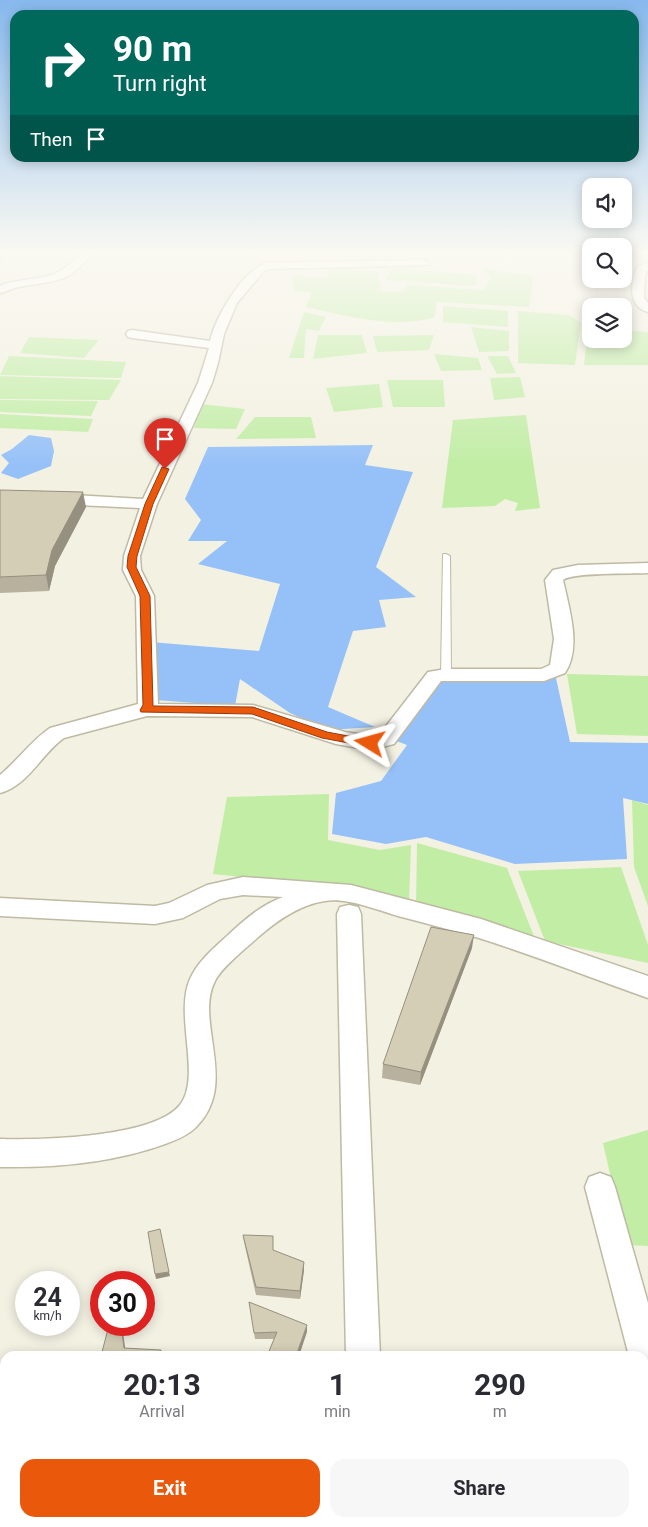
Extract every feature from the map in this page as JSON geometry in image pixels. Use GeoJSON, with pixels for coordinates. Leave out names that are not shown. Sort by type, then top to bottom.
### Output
{"type":"FeatureCollection","features":[{"type":"Feature","properties":{"kind":"street"},"geometry":{"type":"LineString","coordinates":[[145,710],[148,705],[145,596],[131,567],[132,556],[149,504],[205,383],[212,362],[214,345],[223,323]]}},
{"type":"Feature","properties":{"kind":"street"},"geometry":{"type":"LineString","coordinates":[[132,334],[173,339],[183,343],[214,345]]}},
{"type":"Feature","properties":{"kind":"street"},"geometry":{"type":"LineString","coordinates":[[0,499],[56,499],[149,504]]}},
{"type":"Feature","properties":{"kind":"street"},"geometry":{"type":"LineString","coordinates":[[0,786],[22,767],[48,739],[58,733],[145,710],[253,711],[343,739],[377,742],[387,739],[432,678],[446,675],[544,675],[558,669],[563,660],[562,629],[554,580],[559,574],[578,570],[648,568]]}},
{"type":"Feature","properties":{"kind":"street"},"geometry":{"type":"LineString","coordinates":[[0,766],[22,767]]}},
{"type":"Feature","properties":{"kind":"street"},"geometry":{"type":"LineString","coordinates":[[0,907],[155,915],[174,912],[215,891],[235,887],[276,887],[351,894],[481,929],[600,968],[648,987]]}},
{"type":"Feature","properties":{"kind":"street"},"geometry":{"type":"LineString","coordinates":[[0,1153],[76,1150],[119,1143],[162,1131],[178,1124],[188,1116],[195,1107],[201,1088],[202,1066],[198,994],[206,974],[275,911],[325,892]]}},
{"type":"Feature","properties":{"kind":"street"},"geometry":{"type":"LineString","coordinates":[[349,914],[363,1351]]}},
{"type":"Feature","properties":{"kind":"street"},"geometry":{"type":"LineString","coordinates":[[600,1188],[645,1351]]}},
{"type":"Feature","properties":{"kind":"lane"},"geometry":{"type":"LineString","coordinates":[[446,556],[446,675]]}},
{"type":"Feature","properties":{"kind":"green space"},"geometry":{"type":"Polygon","coordinates":[[[300,323],[323,323],[319,331],[306,329],[304,358],[289,358],[300,323]]]}},
{"type":"Feature","properties":{"kind":"green space"},"geometry":{"type":"Polygon","coordinates":[[[459,323],[508,323],[508,327],[459,323]]]}},
{"type":"Feature","properties":{"kind":"green space"},"geometry":{"type":"Polygon","coordinates":[[[518,323],[581,323],[575,365],[518,363],[518,323]]]}},
{"type":"Feature","properties":{"kind":"green space"},"geometry":{"type":"Polygon","coordinates":[[[471,327],[509,331],[509,351],[479,352],[471,327]]]}},
{"type":"Feature","properties":{"kind":"green space"},"geometry":{"type":"Polygon","coordinates":[[[632,331],[648,332],[648,365],[584,365],[586,348],[632,348],[632,331]]]}},
{"type":"Feature","properties":{"kind":"green space"},"geometry":{"type":"Polygon","coordinates":[[[318,335],[362,335],[367,353],[313,359],[318,335]]]}},
{"type":"Feature","properties":{"kind":"green space"},"geometry":{"type":"Polygon","coordinates":[[[434,335],[429,350],[377,352],[373,336],[434,335]]]}},
{"type":"Feature","properties":{"kind":"green space"},"geometry":{"type":"Polygon","coordinates":[[[29,337],[99,340],[84,358],[20,353],[29,337]]]}},
{"type":"Feature","properties":{"kind":"green space"},"geometry":{"type":"Polygon","coordinates":[[[434,354],[478,358],[482,370],[441,371],[434,354]]]}},
{"type":"Feature","properties":{"kind":"green space"},"geometry":{"type":"Polygon","coordinates":[[[9,356],[126,362],[121,378],[0,375],[9,356]]]}},
{"type":"Feature","properties":{"kind":"green space"},"geometry":{"type":"Polygon","coordinates":[[[487,356],[508,356],[516,373],[497,374],[487,356]]]}},
{"type":"Feature","properties":{"kind":"green space"},"geometry":{"type":"Polygon","coordinates":[[[0,376],[121,380],[109,400],[0,399],[0,376]]]}},
{"type":"Feature","properties":{"kind":"green space"},"geometry":{"type":"Polygon","coordinates":[[[520,377],[525,397],[494,400],[490,378],[520,377]]]}},
{"type":"Feature","properties":{"kind":"green space"},"geometry":{"type":"Polygon","coordinates":[[[387,380],[443,380],[445,407],[393,407],[387,380]]]}},
{"type":"Feature","properties":{"kind":"green space"},"geometry":{"type":"Polygon","coordinates":[[[379,384],[383,407],[334,412],[326,388],[379,384]]]}},
{"type":"Feature","properties":{"kind":"green space"},"geometry":{"type":"Polygon","coordinates":[[[0,400],[98,401],[91,416],[0,412],[0,400]]]}},
{"type":"Feature","properties":{"kind":"green space"},"geometry":{"type":"Polygon","coordinates":[[[201,404],[245,409],[236,429],[194,428],[201,404]]]}},
{"type":"Feature","properties":{"kind":"green space"},"geometry":{"type":"Polygon","coordinates":[[[0,414],[93,419],[88,432],[0,428],[0,414]]]}},
{"type":"Feature","properties":{"kind":"green space"},"geometry":{"type":"Polygon","coordinates":[[[526,415],[540,508],[515,511],[518,503],[505,499],[495,506],[442,508],[453,420],[526,415]]]}},
{"type":"Feature","properties":{"kind":"green space"},"geometry":{"type":"Polygon","coordinates":[[[255,417],[311,417],[316,438],[236,439],[255,417]]]}},
{"type":"Feature","properties":{"kind":"green space"},"geometry":{"type":"Polygon","coordinates":[[[567,674],[648,676],[648,736],[577,734],[567,674]]]}},
{"type":"Feature","properties":{"kind":"green space"},"geometry":{"type":"Polygon","coordinates":[[[329,794],[328,840],[380,850],[411,845],[409,904],[300,883],[213,874],[227,797],[329,794]]]}},
{"type":"Feature","properties":{"kind":"green space"},"geometry":{"type":"Polygon","coordinates":[[[632,800],[648,805],[648,906],[634,867],[632,800]]]}},
{"type":"Feature","properties":{"kind":"green space"},"geometry":{"type":"Polygon","coordinates":[[[417,843],[507,868],[535,939],[416,905],[417,843]]]}},
{"type":"Feature","properties":{"kind":"green space"},"geometry":{"type":"Polygon","coordinates":[[[621,867],[648,945],[648,963],[545,941],[518,871],[621,867]]]}},
{"type":"Feature","properties":{"kind":"green space"},"geometry":{"type":"Polygon","coordinates":[[[648,1130],[648,1246],[626,1245],[603,1143],[648,1130]]]}},
{"type":"Feature","properties":{"kind":"water"},"geometry":{"type":"Polygon","coordinates":[[[29,435],[51,438],[54,451],[51,466],[18,479],[1,473],[9,463],[1,455],[12,449],[29,435]]]}},
{"type":"Feature","properties":{"kind":"water"},"geometry":{"type":"Polygon","coordinates":[[[373,445],[365,465],[413,472],[376,567],[416,597],[379,600],[386,627],[353,631],[328,707],[375,727],[328,730],[290,713],[240,679],[235,706],[155,700],[150,642],[259,651],[280,584],[198,564],[227,541],[188,541],[201,520],[185,499],[208,447],[373,445]]]}},
{"type":"Feature","properties":{"kind":"water"},"geometry":{"type":"Polygon","coordinates":[[[436,677],[556,678],[570,742],[648,743],[648,804],[623,798],[627,859],[515,864],[426,837],[386,844],[332,834],[336,793],[381,781],[407,745],[391,739],[436,677]]]}},
{"type":"Feature","properties":{"kind":"building"},"geometry":{"type":"Polygon","coordinates":[[[0,490],[83,492],[52,550],[46,575],[0,577],[0,490]]]}},
{"type":"Feature","properties":{"kind":"building"},"geometry":{"type":"Polygon","coordinates":[[[431,927],[474,935],[421,1072],[383,1064],[431,927]]]}},
{"type":"Feature","properties":{"kind":"building"},"geometry":{"type":"Polygon","coordinates":[[[160,1229],[169,1272],[155,1274],[148,1232],[160,1229]]]}},
{"type":"Feature","properties":{"kind":"building"},"geometry":{"type":"Polygon","coordinates":[[[243,1235],[273,1236],[273,1250],[304,1262],[300,1291],[256,1287],[243,1235]]]}},
{"type":"Feature","properties":{"kind":"building"},"geometry":{"type":"Polygon","coordinates":[[[249,1302],[307,1325],[298,1351],[269,1351],[277,1332],[254,1333],[249,1302]]]}},
{"type":"Feature","properties":{"kind":"building"},"geometry":{"type":"Polygon","coordinates":[[[106,1336],[122,1336],[124,1348],[161,1351],[102,1351],[106,1336]]]}},
{"type":"Feature","properties":{"kind":"route"},"geometry":{"type":"LineString","coordinates":[[165,469],[149,504],[132,556],[131,567],[145,596],[148,707],[145,710],[253,711],[264,713],[326,735],[370,743]]}}]}
